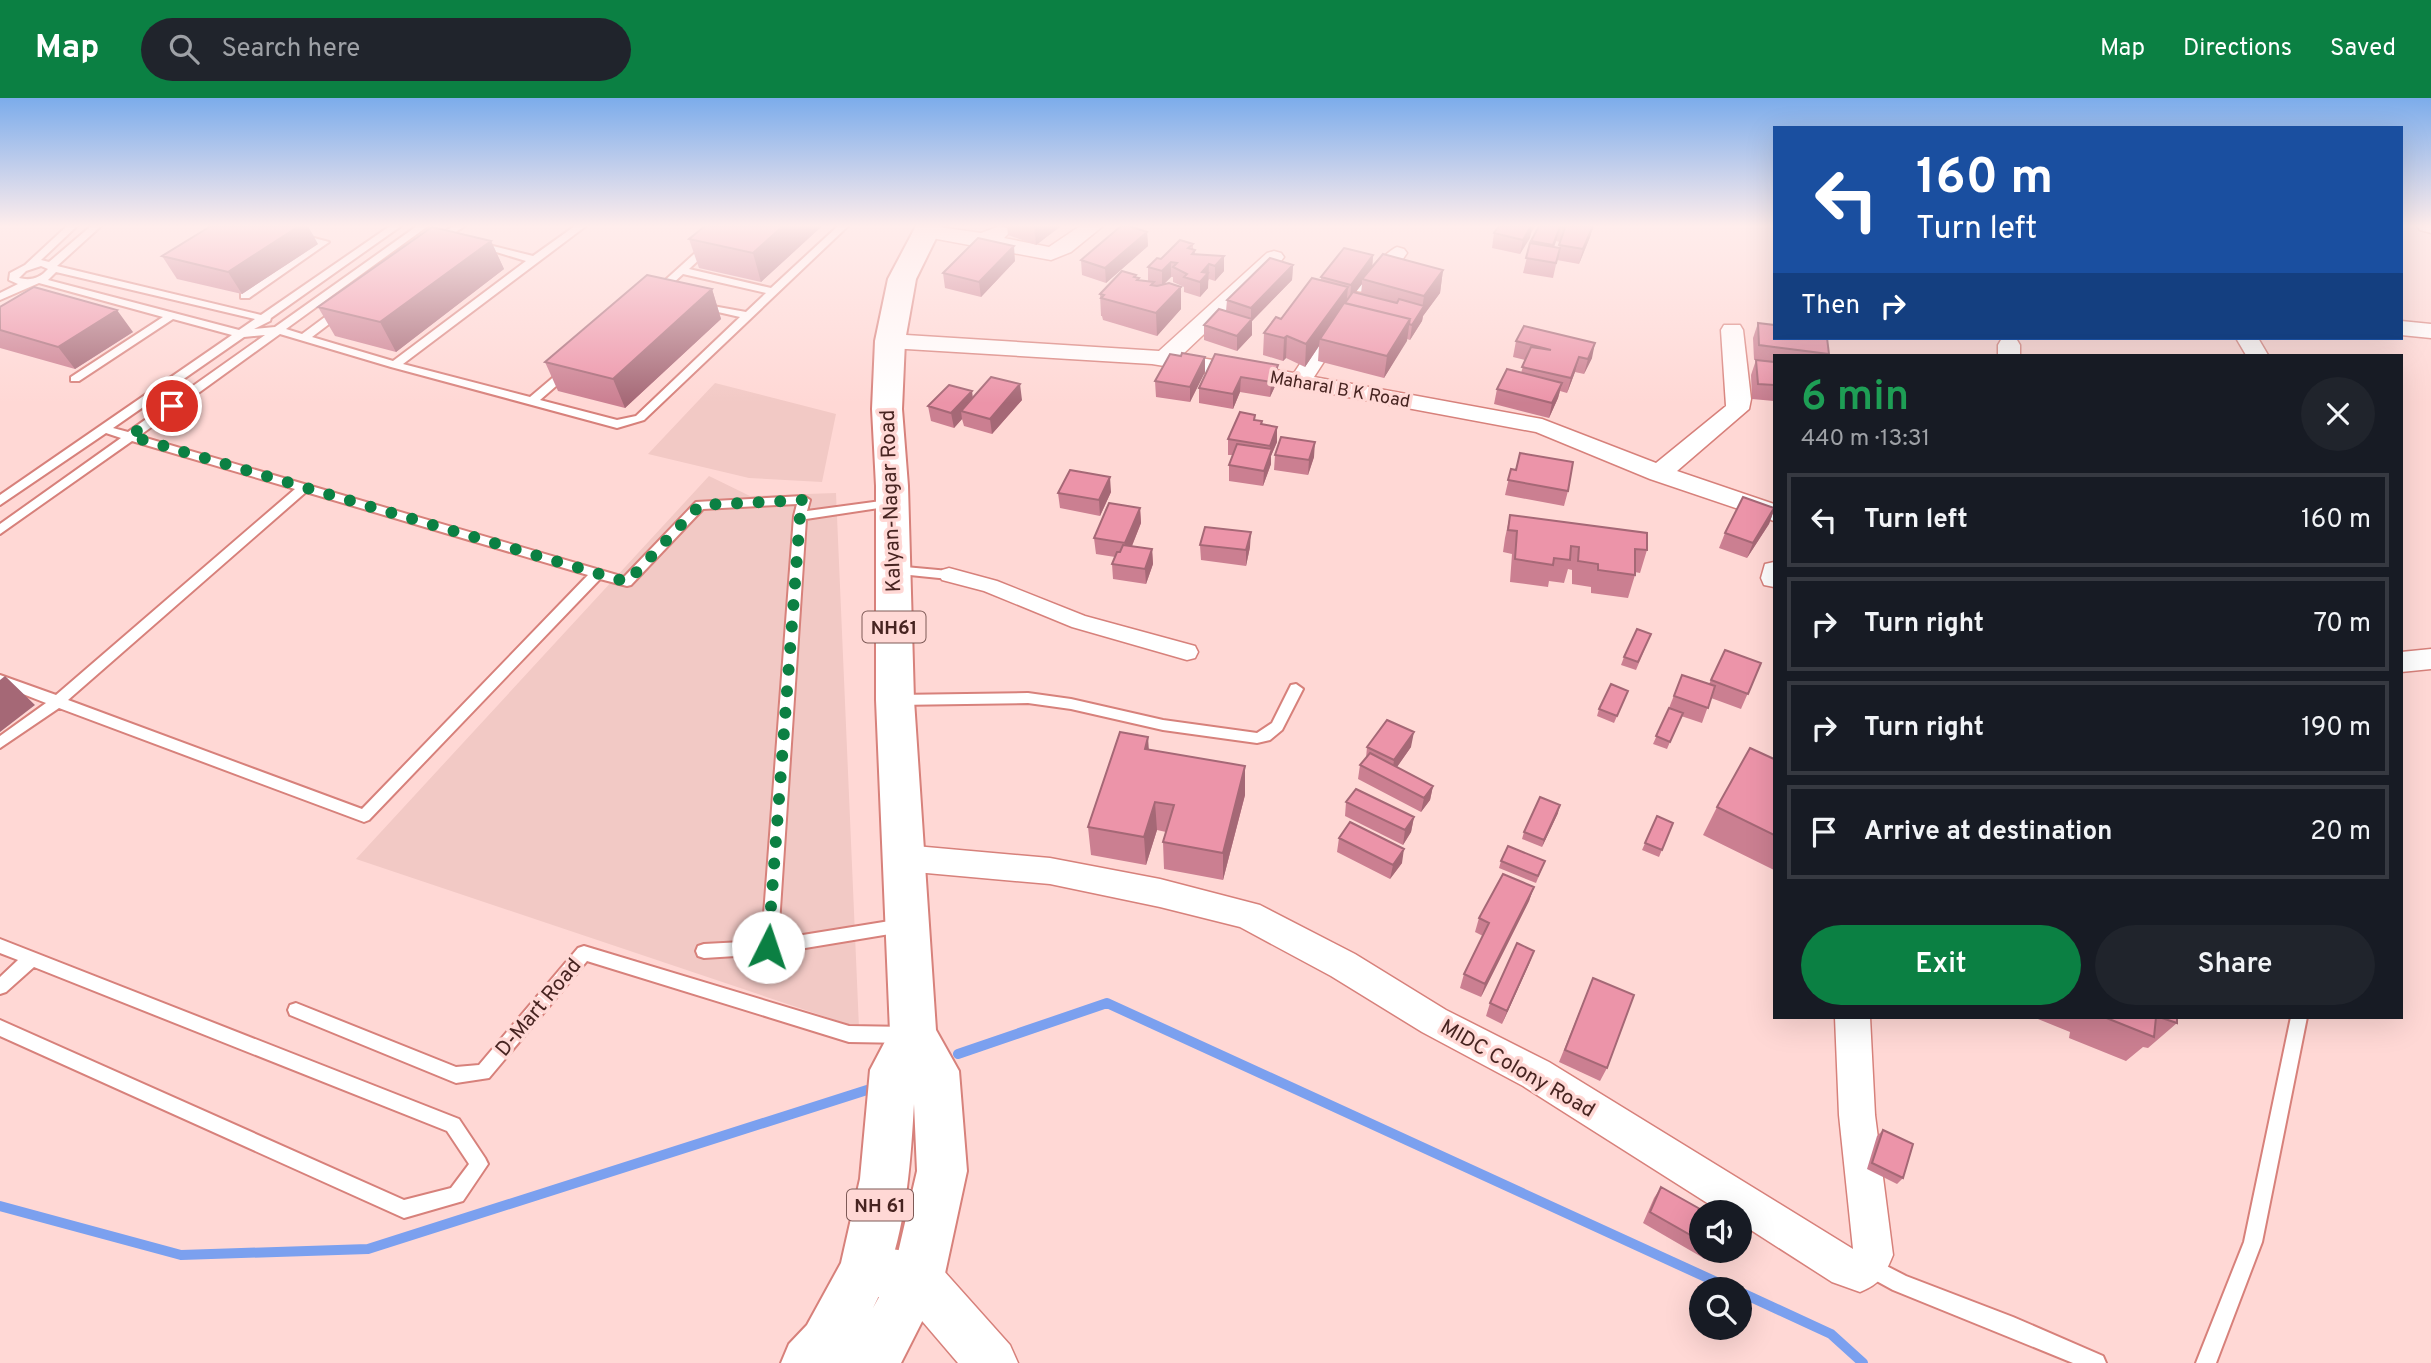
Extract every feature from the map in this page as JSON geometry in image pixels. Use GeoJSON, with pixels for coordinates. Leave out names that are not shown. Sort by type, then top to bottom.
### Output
{"type":"FeatureCollection","features":[{"type":"Feature","properties":{"kind":"highway","name":"Kalyan-Nagar Road"},"geometry":{"type":"LineString","coordinates":[[901,285],[890,341],[887,409],[892,502],[895,700],[913,1035]]}},
{"type":"Feature","properties":{"kind":"highway","name":"NH 61"},"geometry":{"type":"LineString","coordinates":[[808,1363],[825,1344],[865,1270],[886,1179],[893,1070],[913,1035],[936,1071],[942,1171],[918,1278],[872,1363]]}},
{"type":"Feature","properties":{"kind":"street"},"geometry":{"type":"LineString","coordinates":[[1164,359],[1244,285]]}},
{"type":"Feature","properties":{"kind":"street"},"geometry":{"type":"LineString","coordinates":[[1300,381],[1365,285]]}},
{"type":"Feature","properties":{"kind":"street"},"geometry":{"type":"LineString","coordinates":[[2403,328],[2431,331]]}},
{"type":"Feature","properties":{"kind":"street"},"geometry":{"type":"LineString","coordinates":[[1659,473],[1737,409],[1739,399],[1732,330]]}},
{"type":"Feature","properties":{"kind":"street","name":"Maharal B K Road"},"geometry":{"type":"LineString","coordinates":[[890,341],[1164,359],[1542,426],[1659,473],[1773,513]]}},
{"type":"Feature","properties":{"kind":"street"},"geometry":{"type":"LineString","coordinates":[[948,575],[990,586],[1079,622],[1187,652]]}},
{"type":"Feature","properties":{"kind":"street"},"geometry":{"type":"LineString","coordinates":[[2403,662],[2431,659]]}},
{"type":"Feature","properties":{"kind":"street","name":"MIDC Colony Road"},"geometry":{"type":"LineString","coordinates":[[904,858],[1050,871],[1160,893],[1248,915],[1343,965],[1434,1021],[1536,1074],[1846,1268],[1860,1272],[1868,1266]]}},
{"type":"Feature","properties":{"kind":"street"},"geometry":{"type":"LineString","coordinates":[[1853,1019],[1857,1115],[1873,1255],[1868,1266]]}},
{"type":"Feature","properties":{"kind":"street"},"geometry":{"type":"LineString","coordinates":[[865,1270],[918,1278],[992,1363]]}},
{"type":"Feature","properties":{"kind":"lane"},"geometry":{"type":"LineString","coordinates":[[0,297],[25,285]]}},
{"type":"Feature","properties":{"kind":"lane"},"geometry":{"type":"LineString","coordinates":[[49,285],[240,334],[278,330],[395,365],[617,424],[640,418],[781,285]]}},
{"type":"Feature","properties":{"kind":"lane"},"geometry":{"type":"LineString","coordinates":[[129,285],[264,317],[278,330]]}},
{"type":"Feature","properties":{"kind":"lane"},"geometry":{"type":"LineString","coordinates":[[245,296],[261,285]]}},
{"type":"Feature","properties":{"kind":"lane"},"geometry":{"type":"LineString","coordinates":[[0,501],[310,285]]}},
{"type":"Feature","properties":{"kind":"lane"},"geometry":{"type":"LineString","coordinates":[[0,530],[340,285]]}},
{"type":"Feature","properties":{"kind":"lane"},"geometry":{"type":"LineString","coordinates":[[395,365],[501,285]]}},
{"type":"Feature","properties":{"kind":"lane"},"geometry":{"type":"LineString","coordinates":[[644,303],[664,285]]}},
{"type":"Feature","properties":{"kind":"lane"},"geometry":{"type":"LineString","coordinates":[[745,285],[774,292]]}},
{"type":"Feature","properties":{"kind":"lane"},"geometry":{"type":"LineString","coordinates":[[654,294],[668,297]]}},
{"type":"Feature","properties":{"kind":"lane"},"geometry":{"type":"LineString","coordinates":[[303,338],[356,300]]}},
{"type":"Feature","properties":{"kind":"lane"},"geometry":{"type":"LineString","coordinates":[[694,303],[748,316]]}},
{"type":"Feature","properties":{"kind":"lane"},"geometry":{"type":"LineString","coordinates":[[75,379],[172,316]]}},
{"type":"Feature","properties":{"kind":"lane"},"geometry":{"type":"LineString","coordinates":[[531,402],[572,366]]}},
{"type":"Feature","properties":{"kind":"lane"},"geometry":{"type":"LineString","coordinates":[[104,429],[627,582],[700,505],[804,500],[800,516],[768,947]]}},
{"type":"Feature","properties":{"kind":"lane"},"geometry":{"type":"LineString","coordinates":[[0,743],[57,702],[305,487]]}},
{"type":"Feature","properties":{"kind":"lane"},"geometry":{"type":"LineString","coordinates":[[800,516],[892,502]]}},
{"type":"Feature","properties":{"kind":"lane"},"geometry":{"type":"LineString","coordinates":[[893,570],[948,575]]}},
{"type":"Feature","properties":{"kind":"lane"},"geometry":{"type":"LineString","coordinates":[[0,680],[364,816],[598,573]]}},
{"type":"Feature","properties":{"kind":"lane"},"geometry":{"type":"LineString","coordinates":[[895,700],[1038,699],[1163,725],[1256,738],[1266,737],[1276,730],[1296,689]]}},
{"type":"Feature","properties":{"kind":"lane"},"geometry":{"type":"LineString","coordinates":[[704,951],[768,947],[907,925]]}},
{"type":"Feature","properties":{"kind":"lane"},"geometry":{"type":"LineString","coordinates":[[0,946],[453,1125],[480,1164],[457,1195],[404,1209],[0,1028]]}},
{"type":"Feature","properties":{"kind":"lane","name":"D-Mart Road"},"geometry":{"type":"LineString","coordinates":[[296,1010],[456,1075],[483,1072],[584,953],[849,1034],[913,1035]]}},
{"type":"Feature","properties":{"kind":"lane"},"geometry":{"type":"LineString","coordinates":[[0,986],[32,958]]}},
{"type":"Feature","properties":{"kind":"lane"},"geometry":{"type":"LineString","coordinates":[[2206,1363],[2253,1242],[2299,1019]]}},
{"type":"Feature","properties":{"kind":"lane"},"geometry":{"type":"LineString","coordinates":[[1868,1266],[1900,1283],[2013,1327],[2095,1363]]}},
{"type":"Feature","properties":{"kind":"shaded area"},"geometry":{"type":"Polygon","coordinates":[[[715,383],[836,414],[822,482],[749,478],[648,454],[715,383]]]}},
{"type":"Feature","properties":{"kind":"shaded area"},"geometry":{"type":"Polygon","coordinates":[[[709,476],[750,496],[836,493],[859,1028],[356,859],[709,476]]]}},
{"type":"Feature","properties":{"kind":"building"},"geometry":{"type":"Polygon","coordinates":[[[349,285],[431,285],[380,322],[318,307],[349,285]]]}},
{"type":"Feature","properties":{"kind":"building"},"geometry":{"type":"Polygon","coordinates":[[[635,285],[694,285],[712,289],[613,379],[545,362],[635,285]]]}},
{"type":"Feature","properties":{"kind":"building"},"geometry":{"type":"Polygon","coordinates":[[[1109,285],[1181,287],[1156,313],[1101,298],[1104,295],[1100,294],[1109,285]]]}},
{"type":"Feature","properties":{"kind":"building"},"geometry":{"type":"Polygon","coordinates":[[[1242,285],[1273,285],[1251,308],[1227,300],[1242,285]]]}},
{"type":"Feature","properties":{"kind":"building"},"geometry":{"type":"Polygon","coordinates":[[[1307,285],[1348,287],[1306,344],[1287,336],[1284,338],[1264,333],[1276,317],[1281,319],[1307,285]]]}},
{"type":"Feature","properties":{"kind":"building"},"geometry":{"type":"Polygon","coordinates":[[[1384,285],[1432,285],[1424,296],[1384,285]]]}},
{"type":"Feature","properties":{"kind":"building"},"geometry":{"type":"Polygon","coordinates":[[[34,287],[117,310],[58,347],[0,330],[0,307],[34,287]]]}},
{"type":"Feature","properties":{"kind":"building"},"geometry":{"type":"Polygon","coordinates":[[[1353,292],[1397,303],[1399,299],[1424,306],[1412,325],[1409,324],[1410,319],[1345,303],[1353,292]]]}},
{"type":"Feature","properties":{"kind":"building"},"geometry":{"type":"Polygon","coordinates":[[[1344,303],[1410,319],[1387,356],[1320,339],[1344,303]]]}},
{"type":"Feature","properties":{"kind":"building"},"geometry":{"type":"Polygon","coordinates":[[[1219,309],[1252,319],[1237,336],[1204,325],[1219,309]]]}},
{"type":"Feature","properties":{"kind":"building"},"geometry":{"type":"Polygon","coordinates":[[[1758,323],[1773,325],[1773,340],[1827,340],[1829,354],[1759,345],[1758,323]]]}},
{"type":"Feature","properties":{"kind":"building"},"geometry":{"type":"Polygon","coordinates":[[[1524,326],[1595,343],[1588,359],[1579,357],[1571,378],[1522,367],[1531,347],[1551,350],[1516,341],[1524,326]]]}},
{"type":"Feature","properties":{"kind":"building"},"geometry":{"type":"Polygon","coordinates":[[[1182,353],[1205,357],[1190,387],[1155,381],[1170,354],[1181,356],[1182,353]]]}},
{"type":"Feature","properties":{"kind":"building"},"geometry":{"type":"Polygon","coordinates":[[[1215,354],[1278,365],[1271,382],[1241,377],[1233,394],[1199,388],[1215,354]]]}},
{"type":"Feature","properties":{"kind":"building"},"geometry":{"type":"Polygon","coordinates":[[[1756,360],[1773,362],[1773,385],[1758,384],[1756,360]]]}},
{"type":"Feature","properties":{"kind":"building"},"geometry":{"type":"Polygon","coordinates":[[[1507,369],[1562,383],[1552,403],[1497,389],[1507,369]]]}},
{"type":"Feature","properties":{"kind":"building"},"geometry":{"type":"Polygon","coordinates":[[[991,377],[1020,384],[990,419],[961,411],[991,377]]]}},
{"type":"Feature","properties":{"kind":"building"},"geometry":{"type":"Polygon","coordinates":[[[949,385],[972,391],[951,413],[928,406],[949,385]]]}},
{"type":"Feature","properties":{"kind":"building"},"geometry":{"type":"Polygon","coordinates":[[[1240,412],[1255,415],[1254,420],[1262,421],[1261,424],[1277,427],[1270,446],[1228,439],[1240,412]]]}},
{"type":"Feature","properties":{"kind":"building"},"geometry":{"type":"Polygon","coordinates":[[[1281,437],[1315,442],[1309,460],[1275,455],[1281,437]]]}},
{"type":"Feature","properties":{"kind":"building"},"geometry":{"type":"Polygon","coordinates":[[[1237,444],[1272,449],[1264,471],[1229,465],[1237,444]]]}},
{"type":"Feature","properties":{"kind":"building"},"geometry":{"type":"Polygon","coordinates":[[[1520,453],[1573,462],[1568,491],[1508,480],[1511,469],[1516,470],[1520,453]]]}},
{"type":"Feature","properties":{"kind":"building"},"geometry":{"type":"Polygon","coordinates":[[[1070,470],[1110,477],[1099,500],[1058,493],[1070,470]]]}},
{"type":"Feature","properties":{"kind":"building"},"geometry":{"type":"Polygon","coordinates":[[[1743,497],[1773,508],[1753,543],[1725,533],[1743,497]]]}},
{"type":"Feature","properties":{"kind":"building"},"geometry":{"type":"Polygon","coordinates":[[[1109,503],[1140,508],[1125,543],[1094,538],[1109,503]]]}},
{"type":"Feature","properties":{"kind":"building"},"geometry":{"type":"Polygon","coordinates":[[[1510,515],[1647,533],[1647,550],[1635,549],[1635,575],[1598,570],[1598,564],[1578,561],[1579,547],[1571,546],[1570,560],[1554,558],[1553,565],[1515,559],[1517,531],[1508,530],[1510,515]]]}},
{"type":"Feature","properties":{"kind":"building"},"geometry":{"type":"Polygon","coordinates":[[[1205,527],[1251,532],[1246,550],[1200,545],[1205,527]]]}},
{"type":"Feature","properties":{"kind":"building"},"geometry":{"type":"Polygon","coordinates":[[[1123,545],[1152,549],[1145,569],[1112,564],[1123,545]]]}},
{"type":"Feature","properties":{"kind":"building"},"geometry":{"type":"Polygon","coordinates":[[[1637,629],[1651,634],[1638,662],[1624,657],[1637,629]]]}},
{"type":"Feature","properties":{"kind":"building"},"geometry":{"type":"Polygon","coordinates":[[[1725,650],[1761,663],[1748,694],[1711,680],[1725,650]]]}},
{"type":"Feature","properties":{"kind":"building"},"geometry":{"type":"Polygon","coordinates":[[[1682,675],[1715,686],[1708,708],[1674,696],[1682,675]]]}},
{"type":"Feature","properties":{"kind":"building"},"geometry":{"type":"Polygon","coordinates":[[[1611,684],[1628,691],[1617,716],[1599,709],[1611,684]]]}},
{"type":"Feature","properties":{"kind":"building"},"geometry":{"type":"Polygon","coordinates":[[[1669,708],[1683,713],[1670,742],[1656,736],[1669,708]]]}},
{"type":"Feature","properties":{"kind":"building"},"geometry":{"type":"Polygon","coordinates":[[[1387,720],[1414,732],[1394,760],[1367,747],[1387,720]]]}},
{"type":"Feature","properties":{"kind":"building"},"geometry":{"type":"Polygon","coordinates":[[[1120,732],[1148,737],[1145,749],[1245,766],[1223,853],[1163,842],[1174,805],[1155,802],[1144,837],[1088,827],[1120,732]]]}},
{"type":"Feature","properties":{"kind":"building"},"geometry":{"type":"Polygon","coordinates":[[[1750,748],[1773,759],[1773,835],[1717,807],[1750,748]]]}},
{"type":"Feature","properties":{"kind":"building"},"geometry":{"type":"Polygon","coordinates":[[[1370,753],[1433,786],[1424,798],[1360,765],[1370,753]]]}},
{"type":"Feature","properties":{"kind":"building"},"geometry":{"type":"Polygon","coordinates":[[[1356,789],[1414,817],[1405,830],[1346,802],[1356,789]]]}},
{"type":"Feature","properties":{"kind":"building"},"geometry":{"type":"Polygon","coordinates":[[[1540,797],[1560,805],[1544,840],[1524,832],[1540,797]]]}},
{"type":"Feature","properties":{"kind":"building"},"geometry":{"type":"Polygon","coordinates":[[[1657,816],[1673,823],[1662,850],[1645,843],[1657,816]]]}},
{"type":"Feature","properties":{"kind":"building"},"geometry":{"type":"Polygon","coordinates":[[[1350,822],[1404,849],[1393,865],[1339,838],[1350,822]]]}},
{"type":"Feature","properties":{"kind":"building"},"geometry":{"type":"Polygon","coordinates":[[[1508,846],[1545,861],[1538,876],[1501,861],[1508,846]]]}},
{"type":"Feature","properties":{"kind":"building"},"geometry":{"type":"Polygon","coordinates":[[[1503,874],[1534,887],[1485,984],[1464,974],[1489,923],[1479,918],[1503,874]]]}},
{"type":"Feature","properties":{"kind":"building"},"geometry":{"type":"Polygon","coordinates":[[[1517,943],[1534,951],[1507,1011],[1490,1003],[1517,943]]]}},
{"type":"Feature","properties":{"kind":"building"},"geometry":{"type":"Polygon","coordinates":[[[1593,978],[1634,995],[1607,1068],[1565,1050],[1593,978]]]}},
{"type":"Feature","properties":{"kind":"building"},"geometry":{"type":"Polygon","coordinates":[[[2109,1019],[2156,1019],[2154,1037],[2109,1019]]]}},
{"type":"Feature","properties":{"kind":"building"},"geometry":{"type":"Polygon","coordinates":[[[1883,1130],[1913,1144],[1903,1178],[1872,1163],[1883,1130]]]}},
{"type":"Feature","properties":{"kind":"building"},"geometry":{"type":"Polygon","coordinates":[[[1661,1187],[1689,1203],[1689,1234],[1650,1212],[1661,1187]]]}},
{"type":"Feature","properties":{"kind":"waterway"},"geometry":{"type":"LineString","coordinates":[[958,1054],[1107,1003],[1706,1277]]}},
{"type":"Feature","properties":{"kind":"waterway"},"geometry":{"type":"LineString","coordinates":[[0,1206],[181,1255],[368,1249],[867,1090]]}},
{"type":"Feature","properties":{"kind":"waterway"},"geometry":{"type":"LineString","coordinates":[[1752,1298],[1831,1334],[1863,1363]]}},
{"type":"Feature","properties":{"kind":"route"},"geometry":{"type":"LineString","coordinates":[[172,406],[130,436],[627,582],[700,505],[804,500],[800,516],[768,947]]}}]}
